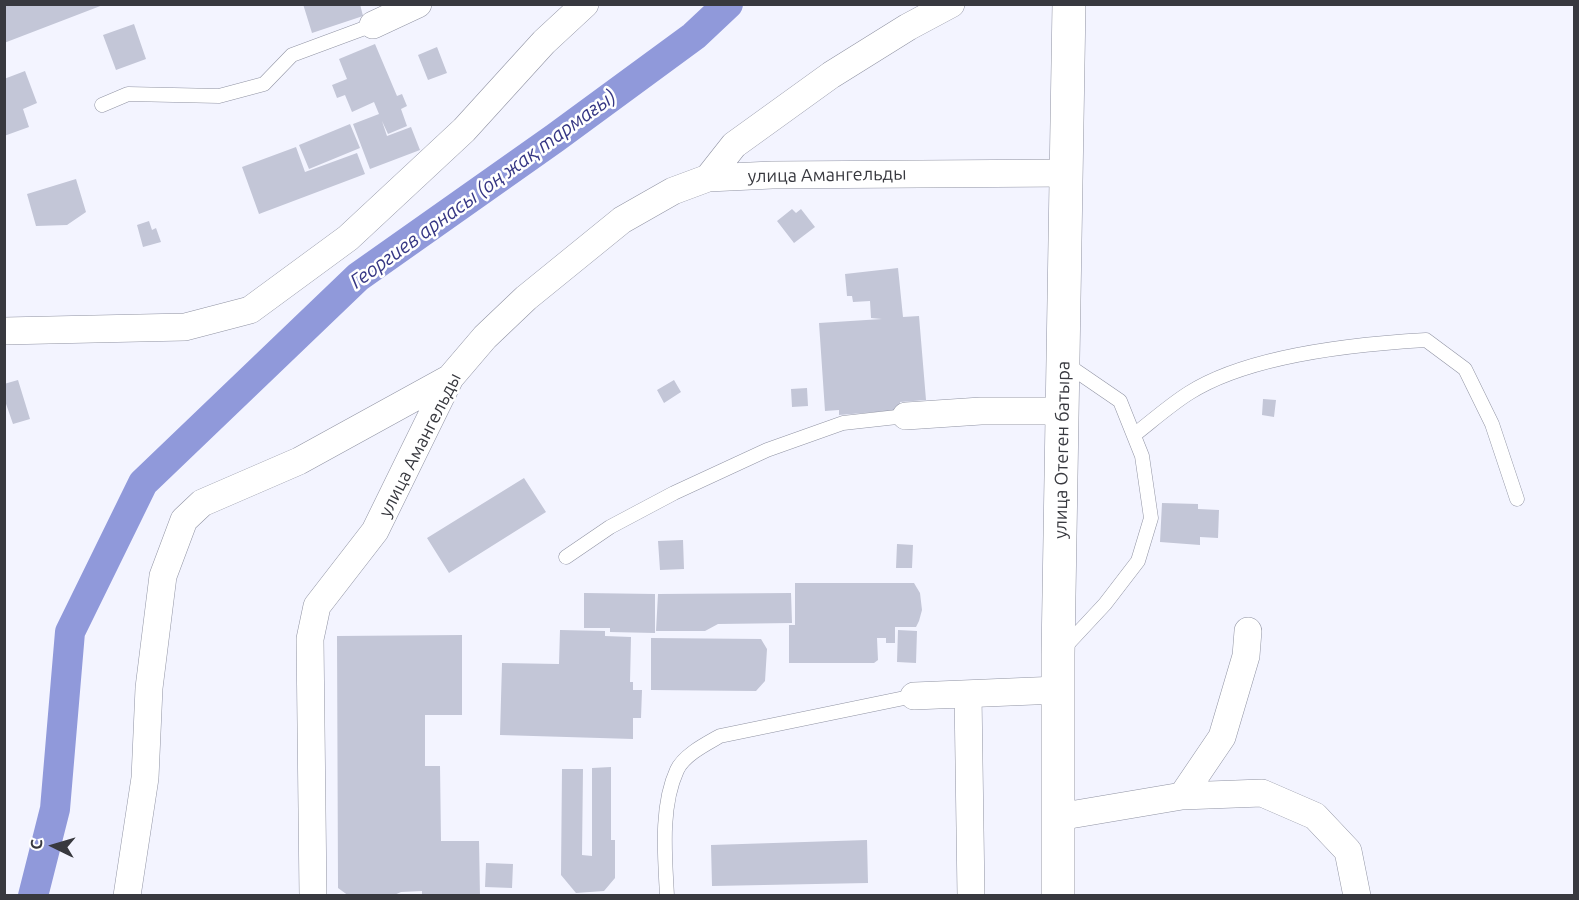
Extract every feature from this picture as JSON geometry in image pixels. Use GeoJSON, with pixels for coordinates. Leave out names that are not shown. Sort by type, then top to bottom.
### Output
{"type":"FeatureCollection","features":[{"type":"Feature","properties":{"kind":"main road","name":"улица Отеген батыра"},"geometry":{"type":"LineString","coordinates":[[1059,896],[1058,654],[1070,4]]}},
{"type":"Feature","properties":{"kind":"street"},"geometry":{"type":"LineString","coordinates":[[373,25],[418,4]]}},
{"type":"Feature","properties":{"kind":"street"},"geometry":{"type":"LineString","coordinates":[[4,331],[185,327],[250,310],[282,289],[348,238],[464,130],[544,42],[585,4]]}},
{"type":"Feature","properties":{"kind":"street"},"geometry":{"type":"LineString","coordinates":[[708,178],[735,144],[831,75],[908,27],[951,4]]}},
{"type":"Feature","properties":{"kind":"street","name":"улица Амангельды"},"geometry":{"type":"LineString","coordinates":[[313,896],[310,639],[317,606],[375,531],[450,378],[485,338],[574,257],[622,220],[673,191],[708,178],[905,173],[1068,173]]}},
{"type":"Feature","properties":{"kind":"street"},"geometry":{"type":"LineString","coordinates":[[127,896],[145,778],[149,688],[163,576],[184,520],[202,503],[298,461],[450,378]]}},
{"type":"Feature","properties":{"kind":"street"},"geometry":{"type":"LineString","coordinates":[[906,416],[981,411],[1063,411]]}},
{"type":"Feature","properties":{"kind":"street"},"geometry":{"type":"LineString","coordinates":[[1182,796],[1222,737],[1246,656],[1248,631]]}},
{"type":"Feature","properties":{"kind":"street"},"geometry":{"type":"LineString","coordinates":[[914,696],[1058,690]]}},
{"type":"Feature","properties":{"kind":"street"},"geometry":{"type":"LineString","coordinates":[[968,694],[971,896]]}},
{"type":"Feature","properties":{"kind":"street"},"geometry":{"type":"LineString","coordinates":[[1058,817],[1182,796],[1262,793],[1315,816],[1348,851],[1356,896]]}},
{"type":"Feature","properties":{"kind":"lane"},"geometry":{"type":"LineString","coordinates":[[102,105],[128,93],[219,96],[264,84],[292,55],[373,25]]}},
{"type":"Feature","properties":{"kind":"lane"},"geometry":{"type":"LineString","coordinates":[[1134,435],[1190,392],[1246,368],[1356,345],[1426,340],[1465,369],[1492,424],[1517,499]]}},
{"type":"Feature","properties":{"kind":"lane"},"geometry":{"type":"LineString","coordinates":[[1058,654],[1105,604],[1138,561],[1151,518],[1142,456],[1120,401],[1064,363]]}},
{"type":"Feature","properties":{"kind":"lane"},"geometry":{"type":"LineString","coordinates":[[566,557],[610,527],[674,493],[767,450],[843,423],[906,416]]}},
{"type":"Feature","properties":{"kind":"lane"},"geometry":{"type":"LineString","coordinates":[[667,896],[665,860],[668,806],[677,769],[695,751],[720,736],[914,696]]}},
{"type":"Feature","properties":{"kind":"building"},"geometry":{"type":"Polygon","coordinates":[[[4,4],[102,4],[103,5],[4,43],[4,4]]]}},
{"type":"Feature","properties":{"kind":"building"},"geometry":{"type":"Polygon","coordinates":[[[303,4],[360,4],[363,16],[312,33],[303,4]]]}},
{"type":"Feature","properties":{"kind":"building"},"geometry":{"type":"Polygon","coordinates":[[[134,24],[146,59],[116,70],[103,35],[134,24]]]}},
{"type":"Feature","properties":{"kind":"building"},"geometry":{"type":"Polygon","coordinates":[[[375,44],[397,96],[402,94],[407,106],[401,109],[407,126],[388,134],[382,121],[387,136],[411,127],[420,150],[370,169],[353,124],[379,114],[374,102],[352,112],[345,95],[337,98],[332,85],[347,79],[339,59],[375,44]]]}},
{"type":"Feature","properties":{"kind":"building"},"geometry":{"type":"Polygon","coordinates":[[[437,47],[447,73],[428,80],[418,55],[437,47]]]}},
{"type":"Feature","properties":{"kind":"building"},"geometry":{"type":"Polygon","coordinates":[[[25,71],[37,103],[23,109],[29,127],[4,136],[4,79],[25,71]]]}},
{"type":"Feature","properties":{"kind":"building"},"geometry":{"type":"Polygon","coordinates":[[[350,124],[360,148],[309,169],[299,145],[350,124]]]}},
{"type":"Feature","properties":{"kind":"building"},"geometry":{"type":"Polygon","coordinates":[[[296,147],[305,172],[357,153],[365,174],[259,214],[242,167],[296,147]]]}},
{"type":"Feature","properties":{"kind":"building"},"geometry":{"type":"Polygon","coordinates":[[[76,179],[86,212],[67,225],[36,226],[27,194],[76,179]]]}},
{"type":"Feature","properties":{"kind":"building"},"geometry":{"type":"Polygon","coordinates":[[[792,209],[796,213],[801,209],[815,227],[794,243],[777,221],[792,209]]]}},
{"type":"Feature","properties":{"kind":"building"},"geometry":{"type":"Polygon","coordinates":[[[149,221],[152,230],[156,228],[161,242],[143,247],[137,225],[149,221]]]}},
{"type":"Feature","properties":{"kind":"building"},"geometry":{"type":"Polygon","coordinates":[[[898,268],[903,317],[919,316],[926,400],[900,402],[901,410],[839,415],[839,410],[825,411],[819,323],[882,319],[871,318],[870,301],[853,302],[852,296],[847,296],[845,274],[898,268]]]}},
{"type":"Feature","properties":{"kind":"building"},"geometry":{"type":"Polygon","coordinates":[[[18,380],[30,419],[13,424],[4,398],[4,384],[18,380]]]}},
{"type":"Feature","properties":{"kind":"building"},"geometry":{"type":"Polygon","coordinates":[[[674,380],[681,392],[664,403],[657,390],[674,380]]]}},
{"type":"Feature","properties":{"kind":"building"},"geometry":{"type":"Polygon","coordinates":[[[807,388],[808,406],[792,407],[791,389],[807,388]]]}},
{"type":"Feature","properties":{"kind":"building"},"geometry":{"type":"Polygon","coordinates":[[[1263,399],[1276,400],[1274,417],[1262,415],[1263,399]]]}},
{"type":"Feature","properties":{"kind":"building"},"geometry":{"type":"Polygon","coordinates":[[[524,478],[546,512],[449,573],[427,538],[524,478]]]}},
{"type":"Feature","properties":{"kind":"building"},"geometry":{"type":"Polygon","coordinates":[[[1162,503],[1198,504],[1198,509],[1219,510],[1218,538],[1200,537],[1200,545],[1160,542],[1162,503]]]}},
{"type":"Feature","properties":{"kind":"building"},"geometry":{"type":"Polygon","coordinates":[[[683,540],[684,569],[660,570],[658,541],[683,540]]]}},
{"type":"Feature","properties":{"kind":"building"},"geometry":{"type":"Polygon","coordinates":[[[897,544],[913,545],[912,568],[896,568],[897,544]]]}},
{"type":"Feature","properties":{"kind":"building"},"geometry":{"type":"Polygon","coordinates":[[[795,583],[914,583],[920,593],[922,610],[916,627],[895,627],[895,643],[886,643],[886,638],[877,638],[878,660],[874,663],[789,663],[789,625],[795,625],[795,583]]]}},
{"type":"Feature","properties":{"kind":"building"},"geometry":{"type":"Polygon","coordinates":[[[584,593],[655,594],[655,633],[610,632],[610,628],[584,628],[584,593]]]}},
{"type":"Feature","properties":{"kind":"building"},"geometry":{"type":"Polygon","coordinates":[[[791,593],[792,623],[718,624],[705,631],[656,631],[658,594],[791,593]]]}},
{"type":"Feature","properties":{"kind":"building"},"geometry":{"type":"Polygon","coordinates":[[[560,630],[605,631],[605,636],[631,637],[630,682],[633,682],[633,690],[642,690],[641,718],[633,718],[633,739],[500,735],[502,663],[559,664],[560,630]]]}},
{"type":"Feature","properties":{"kind":"building"},"geometry":{"type":"Polygon","coordinates":[[[898,630],[917,631],[916,663],[897,662],[898,630]]]}},
{"type":"Feature","properties":{"kind":"building"},"geometry":{"type":"Polygon","coordinates":[[[462,635],[462,715],[425,715],[425,766],[440,766],[441,841],[479,841],[480,896],[422,896],[422,891],[401,892],[392,896],[349,896],[338,888],[337,636],[462,635]]]}},
{"type":"Feature","properties":{"kind":"building"},"geometry":{"type":"Polygon","coordinates":[[[651,638],[761,639],[767,649],[765,681],[756,691],[651,690],[651,638]]]}},
{"type":"Feature","properties":{"kind":"building"},"geometry":{"type":"Polygon","coordinates":[[[611,767],[611,840],[615,840],[615,878],[604,891],[576,893],[561,875],[562,769],[583,769],[582,855],[592,856],[592,768],[611,767]]]}},
{"type":"Feature","properties":{"kind":"building"},"geometry":{"type":"Polygon","coordinates":[[[867,840],[868,883],[712,886],[711,845],[867,840]]]}},
{"type":"Feature","properties":{"kind":"building"},"geometry":{"type":"Polygon","coordinates":[[[486,863],[513,864],[512,888],[485,887],[486,863]]]}},
{"type":"Feature","properties":{"kind":"waterway","name":"Георгиев арнасы (оң жақ тармағы)"},"geometry":{"type":"LineString","coordinates":[[33,896],[55,809],[70,632],[143,483],[358,277],[555,138],[694,36],[728,4]]}}]}
